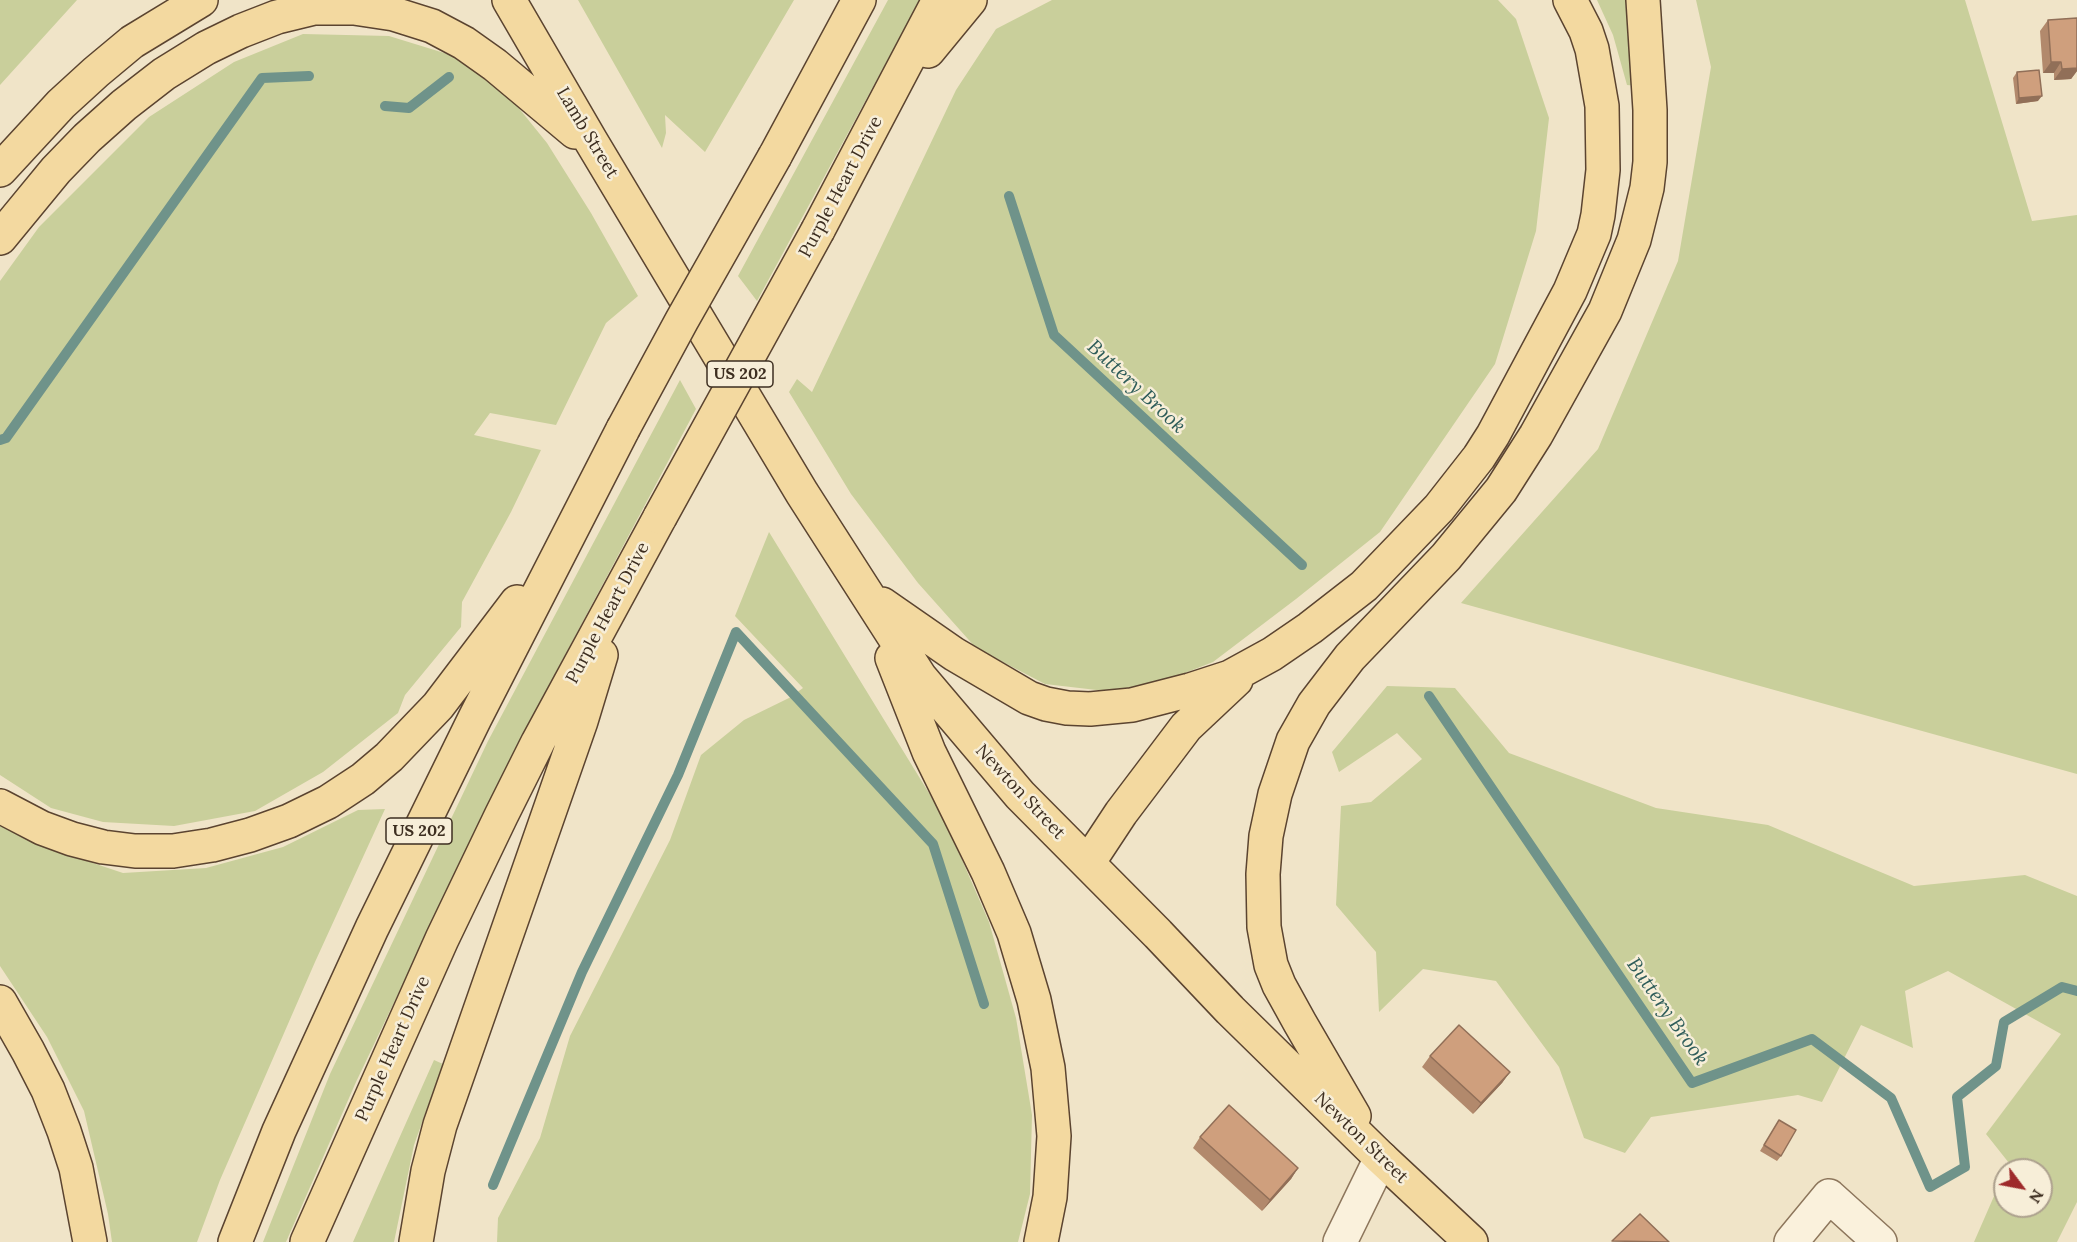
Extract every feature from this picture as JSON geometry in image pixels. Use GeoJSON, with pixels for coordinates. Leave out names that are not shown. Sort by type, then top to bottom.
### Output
{"type":"FeatureCollection","features":[{"type":"Feature","properties":{"kind":"main road"},"geometry":{"type":"LineString","coordinates":[[0,170],[61,104],[96,72],[132,42],[201,0]]}},
{"type":"Feature","properties":{"kind":"main road","name":"Lamb Street"},"geometry":{"type":"LineString","coordinates":[[509,0],[666,265]]}},
{"type":"Feature","properties":{"kind":"main road","name":"US 202"},"geometry":{"type":"LineString","coordinates":[[235,1242],[279,1131],[372,928],[465,739],[623,429],[859,0]]}},
{"type":"Feature","properties":{"kind":"main road","name":"Purple Heart Drive"},"geometry":{"type":"LineString","coordinates":[[307,1242],[491,837],[538,742],[818,230],[939,0]]}},
{"type":"Feature","properties":{"kind":"main road"},"geometry":{"type":"LineString","coordinates":[[884,106],[970,0]]}},
{"type":"Feature","properties":{"kind":"main road"},"geometry":{"type":"LineString","coordinates":[[866,592],[954,654],[1029,698],[1067,708],[1090,709],[1132,705],[1210,684],[1251,666],[1310,628],[1346,601],[1381,570],[1439,508],[1473,466],[1493,435],[1577,276],[1594,234],[1603,170],[1603,126],[1599,86],[1586,31],[1570,0]]}},
{"type":"Feature","properties":{"kind":"main road"},"geometry":{"type":"LineString","coordinates":[[1381,1158],[1340,1094],[1279,985],[1271,965],[1264,927],[1262,891],[1270,815],[1280,776],[1303,722],[1350,657],[1446,557],[1501,490],[1536,435],[1616,288],[1634,240],[1647,188],[1650,162],[1650,110],[1642,0]]}},
{"type":"Feature","properties":{"kind":"main road"},"geometry":{"type":"LineString","coordinates":[[0,238],[27,203],[79,146],[124,105],[164,74],[206,48],[241,31],[277,17],[314,8],[354,8],[394,14],[432,26],[464,43],[495,65],[549,108],[597,151]]}},
{"type":"Feature","properties":{"kind":"main road","name":"Newton Street"},"geometry":{"type":"LineString","coordinates":[[666,265],[802,493],[927,686],[1020,795],[1230,1010],[1381,1158],[1471,1242]]}},
{"type":"Feature","properties":{"kind":"main road"},"geometry":{"type":"LineString","coordinates":[[0,806],[42,828],[72,839],[103,847],[135,851],[173,851],[212,845],[289,821],[328,802],[363,779],[389,757],[438,706],[565,542]]}},
{"type":"Feature","properties":{"kind":"main road"},"geometry":{"type":"LineString","coordinates":[[416,1242],[428,1171],[440,1125],[577,732],[622,587]]}},
{"type":"Feature","properties":{"kind":"main road"},"geometry":{"type":"LineString","coordinates":[[866,592],[929,752],[988,872],[1014,933],[1034,1000],[1048,1068],[1054,1136],[1050,1197],[1041,1242]]}},
{"type":"Feature","properties":{"kind":"main road"},"geometry":{"type":"LineString","coordinates":[[1088,863],[1121,813],[1186,727],[1251,666]]}},
{"type":"Feature","properties":{"kind":"main road"},"geometry":{"type":"LineString","coordinates":[[0,1002],[48,1090],[64,1131],[78,1178],[90,1242]]}},
{"type":"Feature","properties":{"kind":"street"},"geometry":{"type":"LineString","coordinates":[[1340,1242],[1381,1158]]}},
{"type":"Feature","properties":{"kind":"street"},"geometry":{"type":"LineString","coordinates":[[1791,1242],[1829,1196],[1880,1242]]}},
{"type":"Feature","properties":{"kind":"green space"},"geometry":{"type":"Polygon","coordinates":[[[0,0],[77,0],[0,85],[0,0]]]}},
{"type":"Feature","properties":{"kind":"green space"},"geometry":{"type":"Polygon","coordinates":[[[578,0],[794,0],[705,152],[665,115],[666,133],[662,148],[578,0]]]}},
{"type":"Feature","properties":{"kind":"green space"},"geometry":{"type":"Polygon","coordinates":[[[888,0],[920,0],[757,301],[738,276],[888,0]]]}},
{"type":"Feature","properties":{"kind":"green space"},"geometry":{"type":"Polygon","coordinates":[[[1052,0],[1498,0],[1516,19],[1549,118],[1536,231],[1495,364],[1380,532],[1213,662],[1131,694],[1045,684],[976,648],[918,583],[851,494],[789,392],[797,379],[812,392],[956,90],[996,29],[1052,0]]]}},
{"type":"Feature","properties":{"kind":"green space"},"geometry":{"type":"Polygon","coordinates":[[[1597,0],[1628,0],[1637,86],[1627,85],[1613,35],[1597,0]]]}},
{"type":"Feature","properties":{"kind":"green space"},"geometry":{"type":"Polygon","coordinates":[[[1696,0],[1965,0],[2032,221],[2077,215],[2077,774],[1461,603],[1598,449],[1678,261],[1711,67],[1696,0]]]}},
{"type":"Feature","properties":{"kind":"green space"},"geometry":{"type":"Polygon","coordinates":[[[303,34],[389,36],[454,56],[509,96],[547,143],[591,213],[638,296],[606,323],[556,425],[490,413],[474,435],[541,450],[511,512],[462,602],[461,627],[405,695],[398,713],[323,772],[255,811],[174,826],[103,822],[51,808],[0,775],[0,281],[39,227],[149,117],[234,62],[303,34]]]}},
{"type":"Feature","properties":{"kind":"green space"},"geometry":{"type":"Polygon","coordinates":[[[680,380],[696,409],[515,749],[356,1082],[286,1242],[263,1242],[330,1074],[488,741],[680,380]]]}},
{"type":"Feature","properties":{"kind":"green space"},"geometry":{"type":"Polygon","coordinates":[[[769,532],[943,816],[989,922],[1016,1018],[1032,1115],[1030,1194],[1018,1242],[497,1242],[498,1218],[540,1138],[570,1036],[670,840],[701,755],[744,720],[789,698],[803,688],[735,616],[769,532]]]}},
{"type":"Feature","properties":{"kind":"green space"},"geometry":{"type":"Polygon","coordinates":[[[1387,686],[1455,688],[1509,753],[1656,808],[1768,825],[1914,886],[2025,875],[2077,896],[2077,1202],[2057,1242],[1974,1242],[1993,1198],[1993,1218],[2053,1218],[2053,1158],[2005,1158],[1986,1134],[2061,1034],[1948,971],[1905,991],[1913,1048],[1861,1025],[1822,1102],[1798,1095],[1651,1117],[1625,1153],[1584,1138],[1559,1067],[1496,981],[1423,969],[1379,1012],[1376,952],[1336,905],[1341,806],[1371,802],[1422,759],[1397,733],[1339,772],[1332,752],[1387,686]]]}},
{"type":"Feature","properties":{"kind":"green space"},"geometry":{"type":"Polygon","coordinates":[[[385,809],[220,1180],[197,1242],[112,1242],[108,1214],[84,1111],[47,1037],[0,966],[0,825],[54,850],[123,873],[206,868],[283,847],[358,810],[385,809]]]}},
{"type":"Feature","properties":{"kind":"green space"},"geometry":{"type":"Polygon","coordinates":[[[434,1060],[443,1064],[414,1145],[394,1242],[353,1242],[434,1060]]]}},
{"type":"Feature","properties":{"kind":"building"},"geometry":{"type":"Polygon","coordinates":[[[2077,18],[2077,68],[2062,69],[2061,62],[2051,62],[2048,20],[2077,18]]]}},
{"type":"Feature","properties":{"kind":"building"},"geometry":{"type":"Polygon","coordinates":[[[2039,70],[2042,96],[2019,98],[2017,72],[2039,70]]]}},
{"type":"Feature","properties":{"kind":"building"},"geometry":{"type":"Polygon","coordinates":[[[1459,1025],[1510,1072],[1481,1103],[1430,1056],[1459,1025]]]}},
{"type":"Feature","properties":{"kind":"building"},"geometry":{"type":"Polygon","coordinates":[[[1229,1105],[1298,1168],[1270,1200],[1200,1137],[1229,1105]]]}},
{"type":"Feature","properties":{"kind":"building"},"geometry":{"type":"Polygon","coordinates":[[[1779,1120],[1796,1130],[1781,1156],[1764,1145],[1779,1120]]]}},
{"type":"Feature","properties":{"kind":"building"},"geometry":{"type":"Polygon","coordinates":[[[1640,1214],[1669,1242],[1612,1241],[1640,1214]]]}},
{"type":"Feature","properties":{"kind":"waterway"},"geometry":{"type":"LineString","coordinates":[[0,440],[6,438],[262,78],[309,76]]}},
{"type":"Feature","properties":{"kind":"waterway"},"geometry":{"type":"LineString","coordinates":[[385,106],[409,108],[449,77]]}},
{"type":"Feature","properties":{"kind":"waterway","name":"Buttery Brook"},"geometry":{"type":"LineString","coordinates":[[1009,196],[1054,335],[1302,565]]}},
{"type":"Feature","properties":{"kind":"waterway"},"geometry":{"type":"LineString","coordinates":[[493,1185],[582,972],[678,775],[736,632],[933,844],[984,1004]]}},
{"type":"Feature","properties":{"kind":"waterway","name":"Buttery Brook"},"geometry":{"type":"LineString","coordinates":[[1429,696],[1692,1083],[1812,1039],[1891,1098],[1930,1187],[1965,1167],[1957,1097],[1996,1066],[2004,1022],[2062,987],[2077,991]]}}]}
